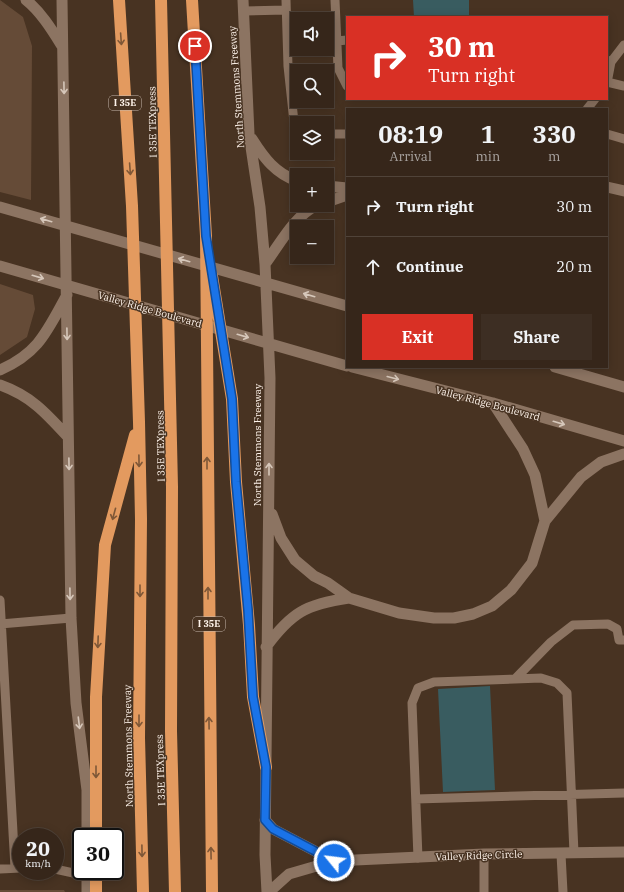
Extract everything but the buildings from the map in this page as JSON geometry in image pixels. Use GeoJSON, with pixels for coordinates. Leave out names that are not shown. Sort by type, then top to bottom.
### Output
{"type":"FeatureCollection","features":[{"type":"Feature","properties":{"kind":"highway","name":"North Stemmons Freeway"},"geometry":{"type":"LineString","coordinates":[[119,0],[132,206],[139,422],[141,519],[139,738],[143,892]]}},
{"type":"Feature","properties":{"kind":"highway","name":"I 35E TEXpress"},"geometry":{"type":"LineString","coordinates":[[161,0],[172,480],[171,730],[175,892]]}},
{"type":"Feature","properties":{"kind":"highway","name":"I 35E"},"geometry":{"type":"LineString","coordinates":[[192,0],[206,236],[212,892]]}},
{"type":"Feature","properties":{"kind":"highway"},"geometry":{"type":"LineString","coordinates":[[206,236],[232,399],[236,482],[248,610],[253,697],[266,767]]}},
{"type":"Feature","properties":{"kind":"highway"},"geometry":{"type":"LineString","coordinates":[[96,828],[96,697],[105,545],[139,422]]}},
{"type":"Feature","properties":{"kind":"highway"},"geometry":{"type":"LineString","coordinates":[[92,880],[96,892]]}},
{"type":"Feature","properties":{"kind":"main road"},"geometry":{"type":"LineString","coordinates":[[26,0],[51,28],[63,49]]}},
{"type":"Feature","properties":{"kind":"main road"},"geometry":{"type":"LineString","coordinates":[[62,0],[71,618],[76,703],[87,790],[87,828]]}},
{"type":"Feature","properties":{"kind":"main road","name":"North Stemmons Freeway"},"geometry":{"type":"LineString","coordinates":[[243,5],[249,134],[260,207],[265,264],[270,378],[265,820],[268,892]]}},
{"type":"Feature","properties":{"kind":"main road"},"geometry":{"type":"LineString","coordinates":[[249,134],[265,159],[276,170],[290,177]]}},
{"type":"Feature","properties":{"kind":"main road"},"geometry":{"type":"LineString","coordinates":[[334,187],[346,188]]}},
{"type":"Feature","properties":{"kind":"main road"},"geometry":{"type":"LineString","coordinates":[[608,187],[624,190]]}},
{"type":"Feature","properties":{"kind":"main road"},"geometry":{"type":"LineString","coordinates":[[334,200],[346,195]]}},
{"type":"Feature","properties":{"kind":"main road"},"geometry":{"type":"LineString","coordinates":[[0,207],[346,306]]}},
{"type":"Feature","properties":{"kind":"main road"},"geometry":{"type":"LineString","coordinates":[[265,264],[291,228],[306,212]]}},
{"type":"Feature","properties":{"kind":"main road","name":"Valley Ridge Boulevard"},"geometry":{"type":"LineString","coordinates":[[0,266],[346,366]]}},
{"type":"Feature","properties":{"kind":"main road"},"geometry":{"type":"LineString","coordinates":[[0,370],[19,362],[40,342],[67,295]]}},
{"type":"Feature","properties":{"kind":"main road","name":"Valley Ridge Boulevard"},"geometry":{"type":"LineString","coordinates":[[355,368],[493,403],[624,441]]}},
{"type":"Feature","properties":{"kind":"main road"},"geometry":{"type":"LineString","coordinates":[[558,368],[624,386]]}},
{"type":"Feature","properties":{"kind":"main road"},"geometry":{"type":"LineString","coordinates":[[0,385],[19,391],[43,410],[68,437]]}},
{"type":"Feature","properties":{"kind":"main road"},"geometry":{"type":"LineString","coordinates":[[493,403],[523,449],[535,475],[545,521]]}},
{"type":"Feature","properties":{"kind":"main road"},"geometry":{"type":"LineString","coordinates":[[269,508],[281,538],[295,560],[314,576],[328,582],[349,598],[399,614],[434,618],[454,618],[473,614],[492,606],[511,590],[532,564],[545,521],[581,477],[601,462],[624,454]]}},
{"type":"Feature","properties":{"kind":"main road"},"geometry":{"type":"LineString","coordinates":[[266,647],[278,630],[298,612],[324,603],[349,598]]}},
{"type":"Feature","properties":{"kind":"main road","name":"Valley Ridge Circle"},"geometry":{"type":"LineString","coordinates":[[265,820],[273,829],[334,861]]}},
{"type":"Feature","properties":{"kind":"main road","name":"Valley Ridge Circle"},"geometry":{"type":"LineString","coordinates":[[268,892],[289,874],[334,861],[484,854],[624,852]]}},
{"type":"Feature","properties":{"kind":"main road"},"geometry":{"type":"LineString","coordinates":[[88,892],[89,880]]}},
{"type":"Feature","properties":{"kind":"lane"},"geometry":{"type":"LineString","coordinates":[[286,0],[288,66],[293,116]]}},
{"type":"Feature","properties":{"kind":"lane"},"geometry":{"type":"LineString","coordinates":[[335,0],[338,68],[346,84]]}},
{"type":"Feature","properties":{"kind":"lane"},"geometry":{"type":"LineString","coordinates":[[243,5],[286,10]]}},
{"type":"Feature","properties":{"kind":"lane"},"geometry":{"type":"LineString","coordinates":[[337,41],[346,40]]}},
{"type":"Feature","properties":{"kind":"lane"},"geometry":{"type":"LineString","coordinates":[[608,72],[609,61],[624,45]]}},
{"type":"Feature","properties":{"kind":"lane"},"geometry":{"type":"LineString","coordinates":[[608,83],[624,86]]}},
{"type":"Feature","properties":{"kind":"lane"},"geometry":{"type":"LineString","coordinates":[[588,108],[594,100]]}},
{"type":"Feature","properties":{"kind":"lane"},"geometry":{"type":"LineString","coordinates":[[334,134],[346,134]]}},
{"type":"Feature","properties":{"kind":"lane"},"geometry":{"type":"LineString","coordinates":[[608,134],[624,139]]}},
{"type":"Feature","properties":{"kind":"lane"},"geometry":{"type":"LineString","coordinates":[[0,600],[0,624],[15,828]]}},
{"type":"Feature","properties":{"kind":"lane"},"geometry":{"type":"LineString","coordinates":[[0,624],[71,618]]}},
{"type":"Feature","properties":{"kind":"lane"},"geometry":{"type":"LineString","coordinates":[[515,678],[551,642],[573,626],[608,624],[617,629],[618,640],[624,640]]}},
{"type":"Feature","properties":{"kind":"lane"},"geometry":{"type":"LineString","coordinates":[[418,858],[412,703],[418,688],[434,682],[515,678],[541,678],[557,683],[567,693],[574,853]]}},
{"type":"Feature","properties":{"kind":"lane"},"geometry":{"type":"LineString","coordinates":[[416,799],[624,793]]}},
{"type":"Feature","properties":{"kind":"lane"},"geometry":{"type":"LineString","coordinates":[[484,854],[484,892]]}},
{"type":"Feature","properties":{"kind":"lane"},"geometry":{"type":"LineString","coordinates":[[561,854],[563,892]]}},
{"type":"Feature","properties":{"kind":"lane"},"geometry":{"type":"LineString","coordinates":[[0,869],[12,868]]}},
{"type":"Feature","properties":{"kind":"shaded area"},"geometry":{"type":"Polygon","coordinates":[[[0,0],[23,17],[32,46],[31,200],[0,192],[0,0]]]}},
{"type":"Feature","properties":{"kind":"shaded area"},"geometry":{"type":"Polygon","coordinates":[[[0,284],[33,295],[35,309],[27,337],[0,355],[0,284]]]}},
{"type":"Feature","properties":{"kind":"shaded area"},"geometry":{"type":"Polygon","coordinates":[[[0,890],[64,890],[65,892],[0,892],[0,890]]]}},
{"type":"Feature","properties":{"kind":"route"},"geometry":{"type":"LineString","coordinates":[[195,46],[206,236],[232,399],[236,482],[248,610],[253,697],[266,767],[265,820],[273,829],[334,861]]}}]}
